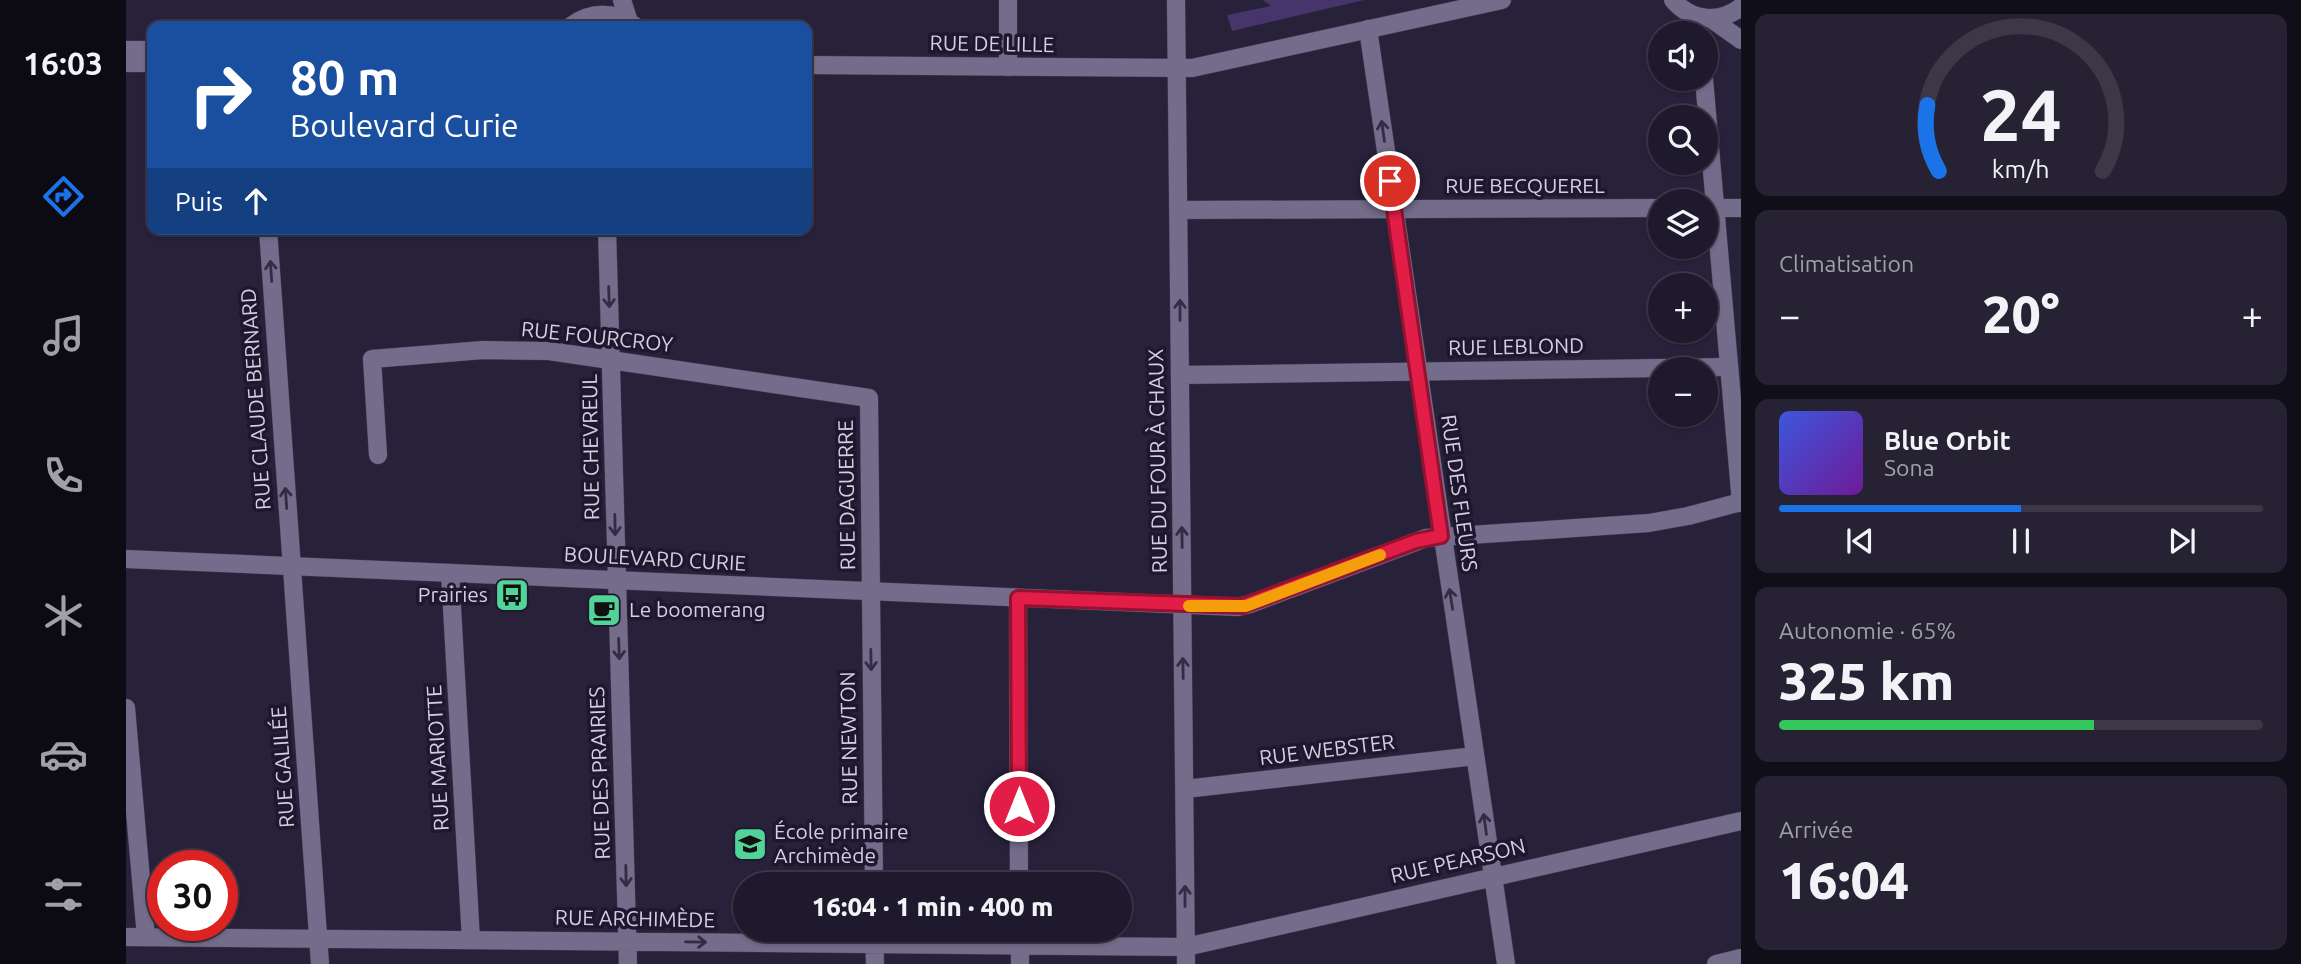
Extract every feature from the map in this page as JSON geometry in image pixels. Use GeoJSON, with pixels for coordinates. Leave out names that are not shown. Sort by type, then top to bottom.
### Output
{"type":"FeatureCollection","features":[{"type":"Feature","properties":{"kind":"street"},"geometry":{"type":"LineString","coordinates":[[577,21],[590,10],[595,0]]}},
{"type":"Feature","properties":{"kind":"street"},"geometry":{"type":"LineString","coordinates":[[622,0],[631,21]]}},
{"type":"Feature","properties":{"kind":"street"},"geometry":{"type":"LineString","coordinates":[[1008,0],[1008,67]]}},
{"type":"Feature","properties":{"kind":"street","name":"RUE DU FOUR À CHAUX"},"geometry":{"type":"LineString","coordinates":[[1176,0],[1186,956]]}},
{"type":"Feature","properties":{"kind":"street","name":"RUE DE LILLE"},"geometry":{"type":"LineString","coordinates":[[812,65],[1177,69],[1224,62],[1502,0]]}},
{"type":"Feature","properties":{"kind":"street"},"geometry":{"type":"LineString","coordinates":[[1673,0],[1688,13],[1692,21]]}},
{"type":"Feature","properties":{"kind":"street"},"geometry":{"type":"LineString","coordinates":[[1688,13],[1710,18],[1724,16],[1741,7]]}},
{"type":"Feature","properties":{"kind":"street"},"geometry":{"type":"LineString","coordinates":[[580,21],[591,16],[607,14],[624,21]]}},
{"type":"Feature","properties":{"kind":"street"},"geometry":{"type":"LineString","coordinates":[[1710,18],[1741,40]]}},
{"type":"Feature","properties":{"kind":"street","name":"RUE DES FLEURS"},"geometry":{"type":"LineString","coordinates":[[1368,29],[1506,964]]}},
{"type":"Feature","properties":{"kind":"street"},"geometry":{"type":"LineString","coordinates":[[126,50],[147,50]]}},
{"type":"Feature","properties":{"kind":"street"},"geometry":{"type":"LineString","coordinates":[[126,62],[147,63]]}},
{"type":"Feature","properties":{"kind":"street"},"geometry":{"type":"LineString","coordinates":[[1705,91],[1709,189]]}},
{"type":"Feature","properties":{"kind":"street","name":"RUE BECQUEREL"},"geometry":{"type":"LineString","coordinates":[[1180,210],[1648,208]]}},
{"type":"Feature","properties":{"kind":"street"},"geometry":{"type":"LineString","coordinates":[[1718,208],[1741,208]]}},
{"type":"Feature","properties":{"kind":"street","name":"RUE CLAUDE BERNARD"},"geometry":{"type":"LineString","coordinates":[[268,235],[290,566]]}},
{"type":"Feature","properties":{"kind":"street","name":"RUE CHEVREUL"},"geometry":{"type":"LineString","coordinates":[[607,235],[617,581]]}},
{"type":"Feature","properties":{"kind":"street"},"geometry":{"type":"LineString","coordinates":[[1715,259],[1741,502]]}},
{"type":"Feature","properties":{"kind":"street","name":"RUE FOURCROY"},"geometry":{"type":"LineString","coordinates":[[378,455],[372,359],[509,350],[549,351],[869,398]]}},
{"type":"Feature","properties":{"kind":"street","name":"RUE LEBLOND"},"geometry":{"type":"LineString","coordinates":[[1180,375],[1727,367]]}},
{"type":"Feature","properties":{"kind":"street","name":"RUE DAGUERRE"},"geometry":{"type":"LineString","coordinates":[[869,398],[870,592]]}},
{"type":"Feature","properties":{"kind":"street","name":"BOULEVARD CURIE"},"geometry":{"type":"LineString","coordinates":[[126,559],[1182,606],[1246,606],[1416,541],[1441,536],[1649,523],[1741,502]]}},
{"type":"Feature","properties":{"kind":"street","name":"RUE GALILÉE"},"geometry":{"type":"LineString","coordinates":[[290,566],[320,964]]}},
{"type":"Feature","properties":{"kind":"street","name":"RUE MARIOTTE"},"geometry":{"type":"LineString","coordinates":[[450,573],[471,940]]}},
{"type":"Feature","properties":{"kind":"street","name":"RUE DES PRAIRIES"},"geometry":{"type":"LineString","coordinates":[[617,581],[628,964]]}},
{"type":"Feature","properties":{"kind":"street","name":"RUE NEWTON"},"geometry":{"type":"LineString","coordinates":[[870,592],[874,872]]}},
{"type":"Feature","properties":{"kind":"street"},"geometry":{"type":"LineString","coordinates":[[1018,598],[1019,872]]}},
{"type":"Feature","properties":{"kind":"street"},"geometry":{"type":"LineString","coordinates":[[126,708],[146,937]]}},
{"type":"Feature","properties":{"kind":"street","name":"RUE WEBSTER"},"geometry":{"type":"LineString","coordinates":[[1185,789],[1475,756]]}},
{"type":"Feature","properties":{"kind":"street","name":"RUE PEARSON"},"geometry":{"type":"LineString","coordinates":[[1186,956],[1492,876],[1741,821]]}},
{"type":"Feature","properties":{"kind":"street","name":"RUE ARCHIMÈDE"},"geometry":{"type":"LineString","coordinates":[[126,937],[628,942],[733,940]]}},
{"type":"Feature","properties":{"kind":"street"},"geometry":{"type":"LineString","coordinates":[[874,942],[875,964]]}},
{"type":"Feature","properties":{"kind":"street"},"geometry":{"type":"LineString","coordinates":[[1020,942],[1020,964]]}},
{"type":"Feature","properties":{"kind":"street","name":"RUE ARCHIMÈDE"},"geometry":{"type":"LineString","coordinates":[[1064,942],[1186,956]]}},
{"type":"Feature","properties":{"kind":"street"},"geometry":{"type":"LineString","coordinates":[[1716,964],[1741,958]]}},
{"type":"Feature","properties":{"kind":"shaded area"},"geometry":{"type":"Polygon","coordinates":[[[1263,0],[1364,0],[1232,31],[1227,15],[1271,6],[1263,0]]]}},
{"type":"Feature","properties":{"kind":"slow traffic"},"geometry":{"type":"LineString","coordinates":[[1189,606],[1246,606],[1380,555]]}},
{"type":"Feature","properties":{"kind":"place","name":"Prairies"},"geometry":{"type":"Point","coordinates":[512,595]}},
{"type":"Feature","properties":{"kind":"place","name":"Le boomerang"},"geometry":{"type":"Point","coordinates":[604,610]}},
{"type":"Feature","properties":{"kind":"place","name":"École primaire Archimède"},"geometry":{"type":"Point","coordinates":[750,844]}},
{"type":"Feature","properties":{"kind":"route"},"geometry":{"type":"LineString","coordinates":[[1019,806],[1018,598],[1182,606],[1242,606],[1416,541],[1441,536],[1390,181]]}}]}
